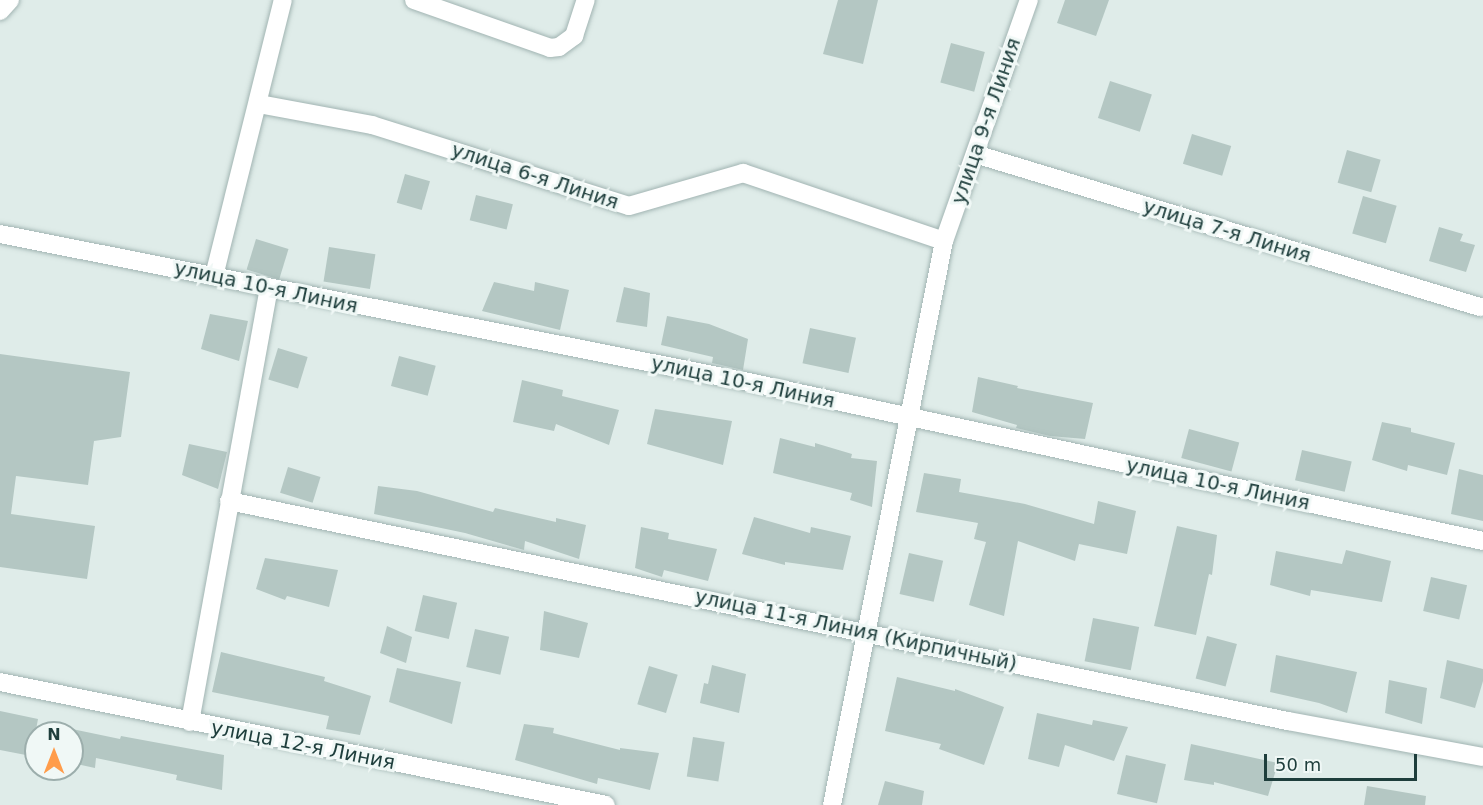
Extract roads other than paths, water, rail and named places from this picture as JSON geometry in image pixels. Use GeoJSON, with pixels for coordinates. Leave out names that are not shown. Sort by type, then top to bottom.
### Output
{"type":"FeatureCollection","features":[{"type":"Feature","properties":{"kind":"street"},"geometry":{"type":"LineString","coordinates":[[0,11],[10,0]]}},
{"type":"Feature","properties":{"kind":"street"},"geometry":{"type":"LineString","coordinates":[[214,276],[259,104],[283,0]]}},
{"type":"Feature","properties":{"kind":"street"},"geometry":{"type":"LineString","coordinates":[[414,0],[550,48],[559,47],[574,36],[586,0]]}},
{"type":"Feature","properties":{"kind":"street","name":"улица 9-я Линия"},"geometry":{"type":"LineString","coordinates":[[944,241],[1029,0]]}},
{"type":"Feature","properties":{"kind":"street","name":"улица 6-я Линия"},"geometry":{"type":"LineString","coordinates":[[259,104],[372,125],[629,206],[743,173],[944,241]]}},
{"type":"Feature","properties":{"kind":"street","name":"улица 7-я Линия"},"geometry":{"type":"LineString","coordinates":[[975,154],[1480,307]]}},
{"type":"Feature","properties":{"kind":"street","name":"улица 10-я Линия"},"geometry":{"type":"LineString","coordinates":[[0,234],[753,383],[1483,541]]}},
{"type":"Feature","properties":{"kind":"street"},"geometry":{"type":"LineString","coordinates":[[832,805],[944,241]]}},
{"type":"Feature","properties":{"kind":"street"},"geometry":{"type":"LineString","coordinates":[[190,723],[269,288]]}},
{"type":"Feature","properties":{"kind":"street","name":"улица 11-я Линия (Кирпичный)"},"geometry":{"type":"LineString","coordinates":[[229,501],[866,632],[1288,722],[1483,757]]}},
{"type":"Feature","properties":{"kind":"street","name":"улица 12-я Линия"},"geometry":{"type":"LineString","coordinates":[[0,682],[190,723],[606,805]]}}]}
